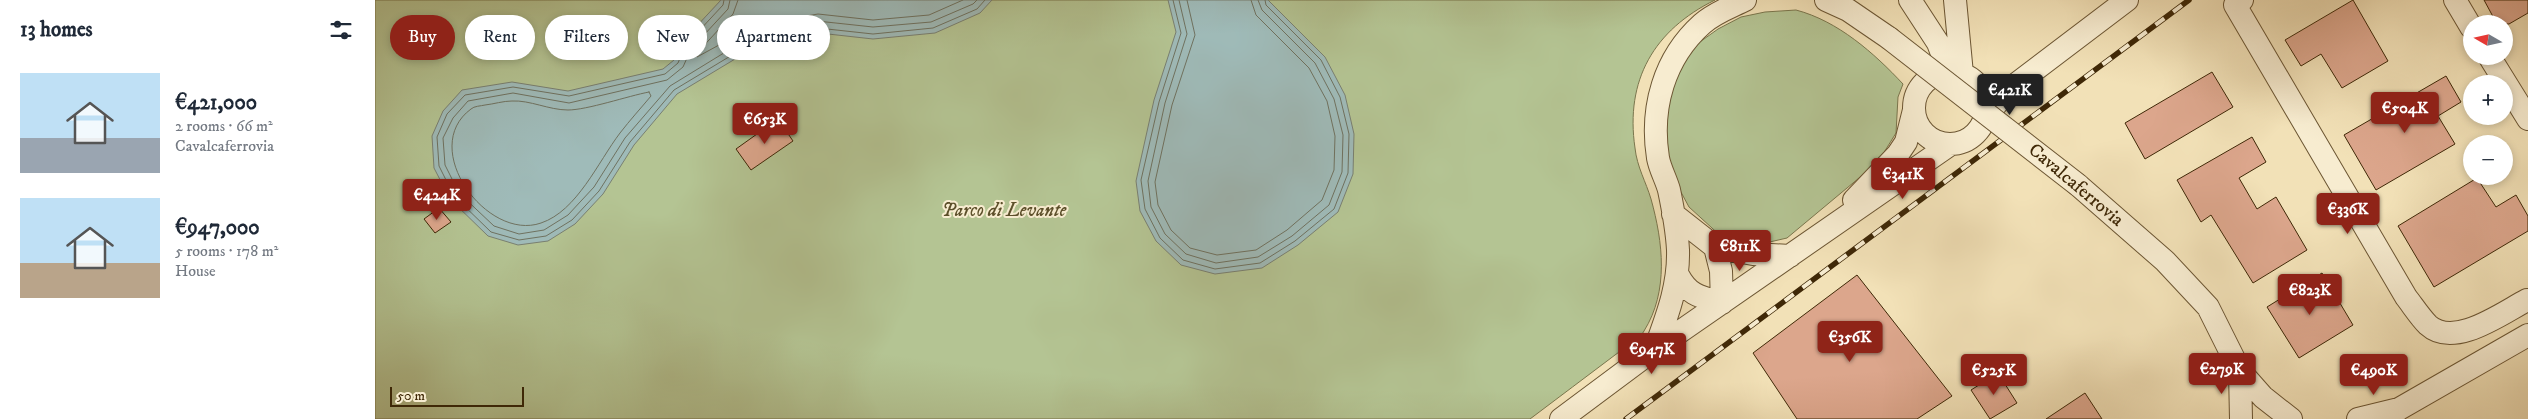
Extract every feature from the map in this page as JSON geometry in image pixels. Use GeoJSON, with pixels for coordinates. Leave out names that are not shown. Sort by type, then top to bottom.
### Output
{"type":"FeatureCollection","features":[{"type":"Feature","properties":{"kind":"street"},"geometry":{"type":"LineString","coordinates":[[1655,349],[1674,297],[1678,276],[1678,249],[1673,214],[1669,189],[1659,160],[1655,125],[1658,98],[1665,74],[1688,38],[1703,23],[1745,0]]}},
{"type":"Feature","properties":{"kind":"street","name":"Cavalcaferrovia"},"geometry":{"type":"LineString","coordinates":[[1826,0],[1848,10],[1889,38],[2078,184],[2165,261],[2208,307],[2240,371]]}},
{"type":"Feature","properties":{"kind":"street"},"geometry":{"type":"LineString","coordinates":[[1911,0],[1956,73],[1980,87],[1993,91],[2007,91]]}},
{"type":"Feature","properties":{"kind":"street"},"geometry":{"type":"LineString","coordinates":[[1955,0],[1956,73]]}},
{"type":"Feature","properties":{"kind":"street"},"geometry":{"type":"LineString","coordinates":[[1561,419],[1655,349],[1834,224],[1951,144],[1972,136],[2007,91],[2127,0]]}},
{"type":"Feature","properties":{"kind":"street"},"geometry":{"type":"LineString","coordinates":[[2455,0],[2464,15]]}},
{"type":"Feature","properties":{"kind":"street"},"geometry":{"type":"LineString","coordinates":[[2238,2],[2406,297],[2429,326],[2456,334],[2495,318],[2528,300]]}},
{"type":"Feature","properties":{"kind":"street"},"geometry":{"type":"LineString","coordinates":[[2495,65],[2528,119]]}},
{"type":"Feature","properties":{"kind":"street"},"geometry":{"type":"LineString","coordinates":[[1834,224],[1865,187],[1898,154],[1906,142],[1915,99],[1928,79],[1938,74],[1956,73]]}},
{"type":"Feature","properties":{"kind":"street"},"geometry":{"type":"LineString","coordinates":[[1980,87],[1986,108],[1984,119]]}},
{"type":"Feature","properties":{"kind":"street"},"geometry":{"type":"LineString","coordinates":[[1914,110],[1917,122],[1923,131],[1936,140],[1951,144]]}},
{"type":"Feature","properties":{"kind":"street"},"geometry":{"type":"LineString","coordinates":[[1673,214],[1715,248],[1753,254],[1790,256]]}},
{"type":"Feature","properties":{"kind":"street"},"geometry":{"type":"LineString","coordinates":[[1715,248],[1721,271],[1722,303]]}},
{"type":"Feature","properties":{"kind":"street"},"geometry":{"type":"LineString","coordinates":[[1678,276],[1684,288],[1697,296],[1722,303]]}},
{"type":"Feature","properties":{"kind":"street"},"geometry":{"type":"LineString","coordinates":[[2358,419],[2393,414],[2528,335]]}},
{"type":"Feature","properties":{"kind":"street"},"geometry":{"type":"LineString","coordinates":[[2240,371],[2241,419]]}},
{"type":"Feature","properties":{"kind":"street"},"geometry":{"type":"LineString","coordinates":[[2240,371],[2263,397],[2291,419]]}},
{"type":"Feature","properties":{"kind":"green space","name":"Parco di Levante"},"geometry":{"type":"Polygon","coordinates":[[[375,0],[1715,0],[1675,26],[1660,42],[1648,60],[1640,79],[1635,100],[1633,123],[1636,155],[1651,199],[1661,249],[1660,283],[1652,316],[1642,335],[1635,341],[1530,419],[375,419],[375,0]]]}},
{"type":"Feature","properties":{"kind":"green space"},"geometry":{"type":"Polygon","coordinates":[[[1796,10],[1811,15],[1841,30],[1880,61],[1903,84],[1898,97],[1896,133],[1883,154],[1865,173],[1787,238],[1761,244],[1724,239],[1689,207],[1675,181],[1663,137],[1671,80],[1697,44],[1718,29],[1741,17],[1765,12],[1796,10]]]}},
{"type":"Feature","properties":{"kind":"water"},"geometry":{"type":"Polygon","coordinates":[[[721,0],[992,0],[980,13],[935,33],[873,39],[830,34],[830,15],[717,15],[717,60],[733,60],[677,94],[634,145],[603,194],[575,224],[548,241],[518,245],[488,236],[450,199],[434,168],[432,136],[443,111],[462,90],[512,82],[568,91],[663,69],[674,60],[707,60],[707,15],[721,0]]]}},
{"type":"Feature","properties":{"kind":"water"},"geometry":{"type":"Polygon","coordinates":[[[1168,0],[1268,0],[1325,57],[1345,95],[1354,134],[1353,174],[1338,212],[1298,245],[1262,268],[1215,274],[1181,265],[1156,241],[1140,211],[1136,181],[1154,100],[1176,32],[1168,0]]]}},
{"type":"Feature","properties":{"kind":"building"},"geometry":{"type":"Polygon","coordinates":[[[2353,0],[2388,61],[2342,88],[2321,54],[2301,66],[2285,40],[2353,0]]]}},
{"type":"Feature","properties":{"kind":"building"},"geometry":{"type":"Polygon","coordinates":[[[2484,0],[2528,0],[2528,13],[2513,22],[2513,15],[2492,15],[2484,0]]]}},
{"type":"Feature","properties":{"kind":"building"},"geometry":{"type":"Polygon","coordinates":[[[2212,72],[2233,107],[2145,159],[2125,123],[2212,72]]]}},
{"type":"Feature","properties":{"kind":"building"},"geometry":{"type":"Polygon","coordinates":[[[2446,76],[2461,102],[2438,116],[2455,144],[2376,190],[2344,135],[2446,76]]]}},
{"type":"Feature","properties":{"kind":"building"},"geometry":{"type":"Polygon","coordinates":[[[778,119],[793,141],[751,170],[736,149],[778,119]]]}},
{"type":"Feature","properties":{"kind":"building"},"geometry":{"type":"Polygon","coordinates":[[[2252,137],[2266,162],[2239,178],[2257,209],[2276,197],[2307,250],[2253,283],[2211,215],[2201,222],[2177,180],[2252,137]]]}},
{"type":"Feature","properties":{"kind":"building"},"geometry":{"type":"Polygon","coordinates":[[[2465,185],[2482,185],[2496,207],[2516,195],[2528,216],[2528,231],[2434,287],[2398,226],[2465,185]]]}},
{"type":"Feature","properties":{"kind":"building"},"geometry":{"type":"Polygon","coordinates":[[[439,208],[451,222],[435,233],[424,219],[439,208]]]}},
{"type":"Feature","properties":{"kind":"building"},"geometry":{"type":"Polygon","coordinates":[[[2322,273],[2353,325],[2299,358],[2267,307],[2322,273]]]}},
{"type":"Feature","properties":{"kind":"building"},"geometry":{"type":"Polygon","coordinates":[[[1857,275],[1952,396],[1917,419],[1797,419],[1753,353],[1857,275]]]}},
{"type":"Feature","properties":{"kind":"building"},"geometry":{"type":"Polygon","coordinates":[[[1998,373],[2017,403],[1990,419],[1971,390],[1998,373]]]}},
{"type":"Feature","properties":{"kind":"building"},"geometry":{"type":"Polygon","coordinates":[[[2085,393],[2102,419],[2046,419],[2085,393]]]}},
{"type":"Feature","properties":{"kind":"railway"},"geometry":{"type":"LineString","coordinates":[[1626,419],[2189,0]]}}]}
